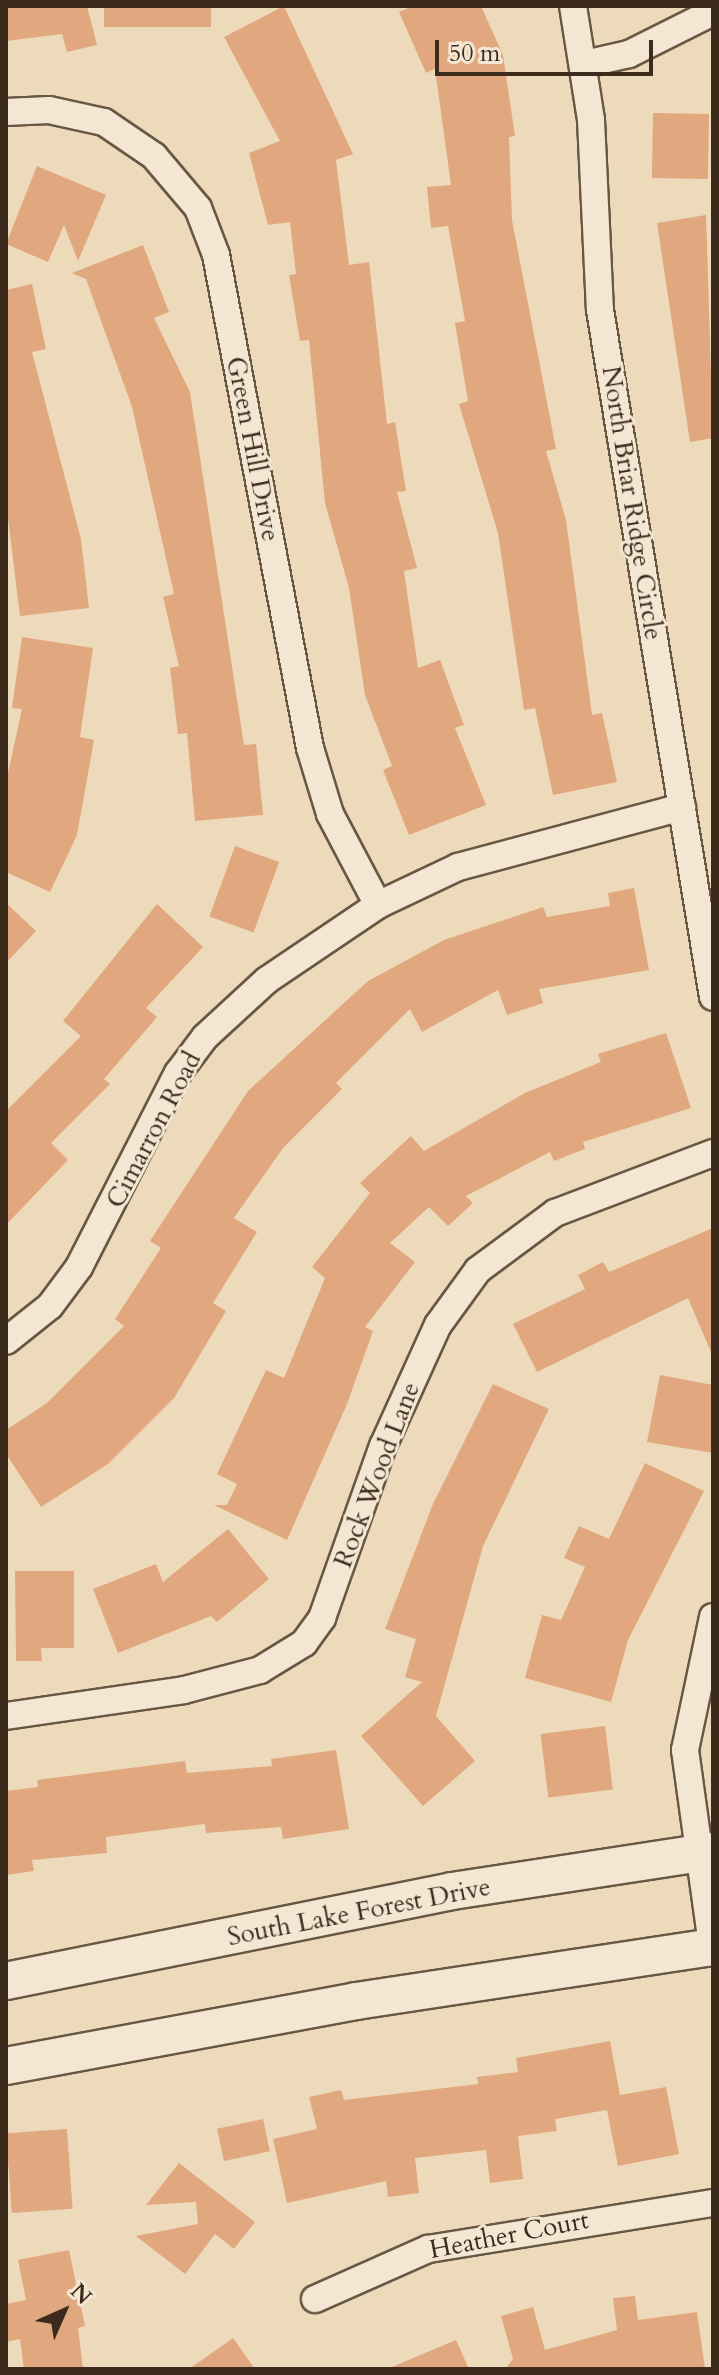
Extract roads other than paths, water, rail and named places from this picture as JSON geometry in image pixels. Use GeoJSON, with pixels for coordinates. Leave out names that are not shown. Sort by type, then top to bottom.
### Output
{"type":"FeatureCollection","features":[{"type":"Feature","properties":{"kind":"main road","name":"South Lake Forest Drive"},"geometry":{"type":"LineString","coordinates":[[6,1981],[452,1891],[704,1852]]}},
{"type":"Feature","properties":{"kind":"main road"},"geometry":{"type":"LineString","coordinates":[[6,2066],[415,1991],[713,1949]]}},
{"type":"Feature","properties":{"kind":"street","name":"North Briar Ridge Circle"},"geometry":{"type":"LineString","coordinates":[[573,6],[585,64],[600,310],[713,997]]}},
{"type":"Feature","properties":{"kind":"street"},"geometry":{"type":"LineString","coordinates":[[585,64],[653,44],[713,12]]}},
{"type":"Feature","properties":{"kind":"street","name":"Green Hill Drive"},"geometry":{"type":"LineString","coordinates":[[6,112],[49,110],[104,122],[154,156],[198,208],[216,255],[310,748],[330,814],[378,905]]}},
{"type":"Feature","properties":{"kind":"street","name":"Cimarron Road"},"geometry":{"type":"LineString","coordinates":[[6,1341],[50,1306],[79,1267],[178,1073],[205,1037],[267,980],[378,905],[513,849],[682,807]]}},
{"type":"Feature","properties":{"kind":"street","name":"Rock Wood Lane"},"geometry":{"type":"LineString","coordinates":[[6,1716],[184,1690],[260,1670],[304,1643],[322,1618],[383,1446],[438,1325],[478,1270],[555,1213],[713,1153]]}},
{"type":"Feature","properties":{"kind":"street"},"geometry":{"type":"LineString","coordinates":[[713,1617],[685,1750],[704,1852],[713,1949]]}},
{"type":"Feature","properties":{"kind":"street","name":"Heather Court"},"geometry":{"type":"LineString","coordinates":[[315,2299],[428,2249],[713,2203]]}}]}
